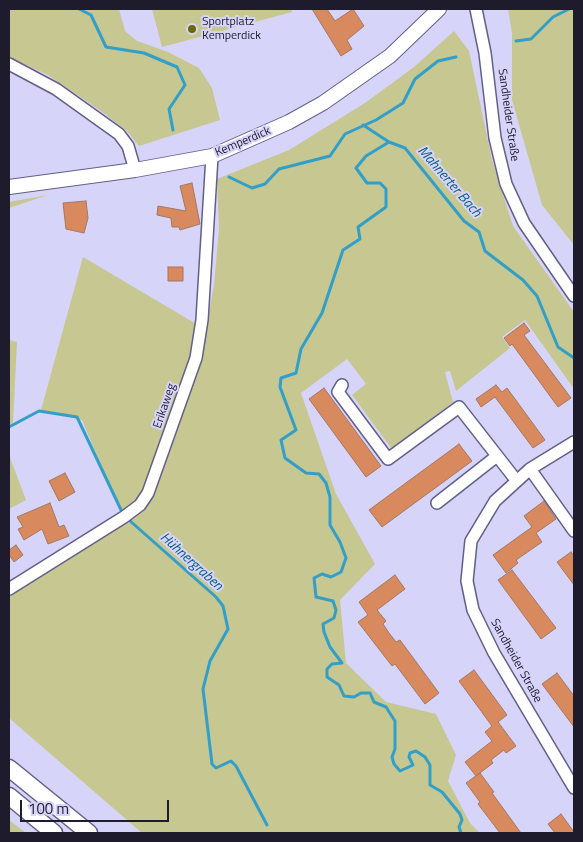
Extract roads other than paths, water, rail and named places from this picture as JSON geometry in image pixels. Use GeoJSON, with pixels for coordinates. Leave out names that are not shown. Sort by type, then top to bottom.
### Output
{"type":"FeatureCollection","features":[{"type":"Feature","properties":{"kind":"highway"},"geometry":{"type":"LineString","coordinates":[[9,768],[90,833]]}},
{"type":"Feature","properties":{"kind":"highway"},"geometry":{"type":"LineString","coordinates":[[12,799],[54,833]]}},
{"type":"Feature","properties":{"kind":"main road","name":"Kemperdick"},"geometry":{"type":"LineString","coordinates":[[9,187],[135,170],[212,156],[289,122],[323,103],[390,56],[439,9]]}},
{"type":"Feature","properties":{"kind":"street","name":"Sandheider Straße"},"geometry":{"type":"LineString","coordinates":[[476,9],[486,58],[495,138],[506,184],[524,223],[574,296]]}},
{"type":"Feature","properties":{"kind":"street"},"geometry":{"type":"LineString","coordinates":[[9,64],[56,89],[119,134],[128,146],[135,170]]}},
{"type":"Feature","properties":{"kind":"street","name":"Erikaweg"},"geometry":{"type":"LineString","coordinates":[[9,589],[124,517],[140,505],[148,492],[196,358],[202,320],[212,156]]}},
{"type":"Feature","properties":{"kind":"street"},"geometry":{"type":"LineString","coordinates":[[342,386],[338,392],[388,459],[459,408],[516,480]]}},
{"type":"Feature","properties":{"kind":"street","name":"Sandheider Straße"},"geometry":{"type":"LineString","coordinates":[[574,442],[530,469],[516,480],[491,506],[471,541],[467,581],[473,610],[494,653],[574,788]]}},
{"type":"Feature","properties":{"kind":"street"},"geometry":{"type":"LineString","coordinates":[[437,503],[497,456]]}},
{"type":"Feature","properties":{"kind":"street"},"geometry":{"type":"LineString","coordinates":[[530,469],[574,531]]}},
{"type":"Feature","properties":{"kind":"waterway"},"geometry":{"type":"LineString","coordinates":[[79,9],[91,15],[106,47],[144,53],[177,67],[185,85],[169,109],[173,130]]}},
{"type":"Feature","properties":{"kind":"waterway"},"geometry":{"type":"LineString","coordinates":[[516,41],[531,39],[553,17],[569,9]]}},
{"type":"Feature","properties":{"kind":"waterway"},"geometry":{"type":"LineString","coordinates":[[229,177],[252,188],[265,184],[279,169],[330,156],[345,134],[376,120],[403,103],[415,79],[438,61],[456,57]]}},
{"type":"Feature","properties":{"kind":"waterway"},"geometry":{"type":"LineString","coordinates":[[363,125],[389,142],[366,156],[356,168],[367,183],[380,183],[386,189],[386,207],[358,227],[360,239],[343,250],[322,313],[301,349],[296,373],[281,378],[280,387],[296,430],[281,440],[285,458],[306,473],[319,474],[326,483],[330,497],[330,525],[340,542],[346,558],[341,572],[331,577],[322,574],[314,578],[316,597],[333,601],[336,610],[334,618],[323,624],[330,647],[342,663],[332,664],[327,669],[327,677],[339,685],[344,696],[354,697],[361,693],[370,693],[374,702],[386,707],[395,721],[395,749],[392,757],[394,764],[400,771],[413,765],[409,757],[410,753],[416,751],[425,757],[430,765],[430,785],[442,792],[460,814],[462,820],[459,827],[461,833]]}},
{"type":"Feature","properties":{"kind":"waterway","name":"Mahnerter Bach"},"geometry":{"type":"LineString","coordinates":[[389,142],[405,148],[464,221],[479,232],[485,251],[523,280],[537,296],[558,347],[574,358]]}},
{"type":"Feature","properties":{"kind":"waterway","name":"Hühnergraben"},"geometry":{"type":"LineString","coordinates":[[9,427],[39,411],[77,417],[122,512]]}},
{"type":"Feature","properties":{"kind":"waterway","name":"Hühnergraben"},"geometry":{"type":"LineString","coordinates":[[129,520],[216,597],[223,606],[228,629],[210,661],[203,689],[212,764],[216,768],[231,761],[236,766],[267,825]]}},
{"type":"Feature","properties":{"kind":"place","name":"Sportplatz Kemperdick"},"geometry":{"type":"Point","coordinates":[192,29]}}]}
